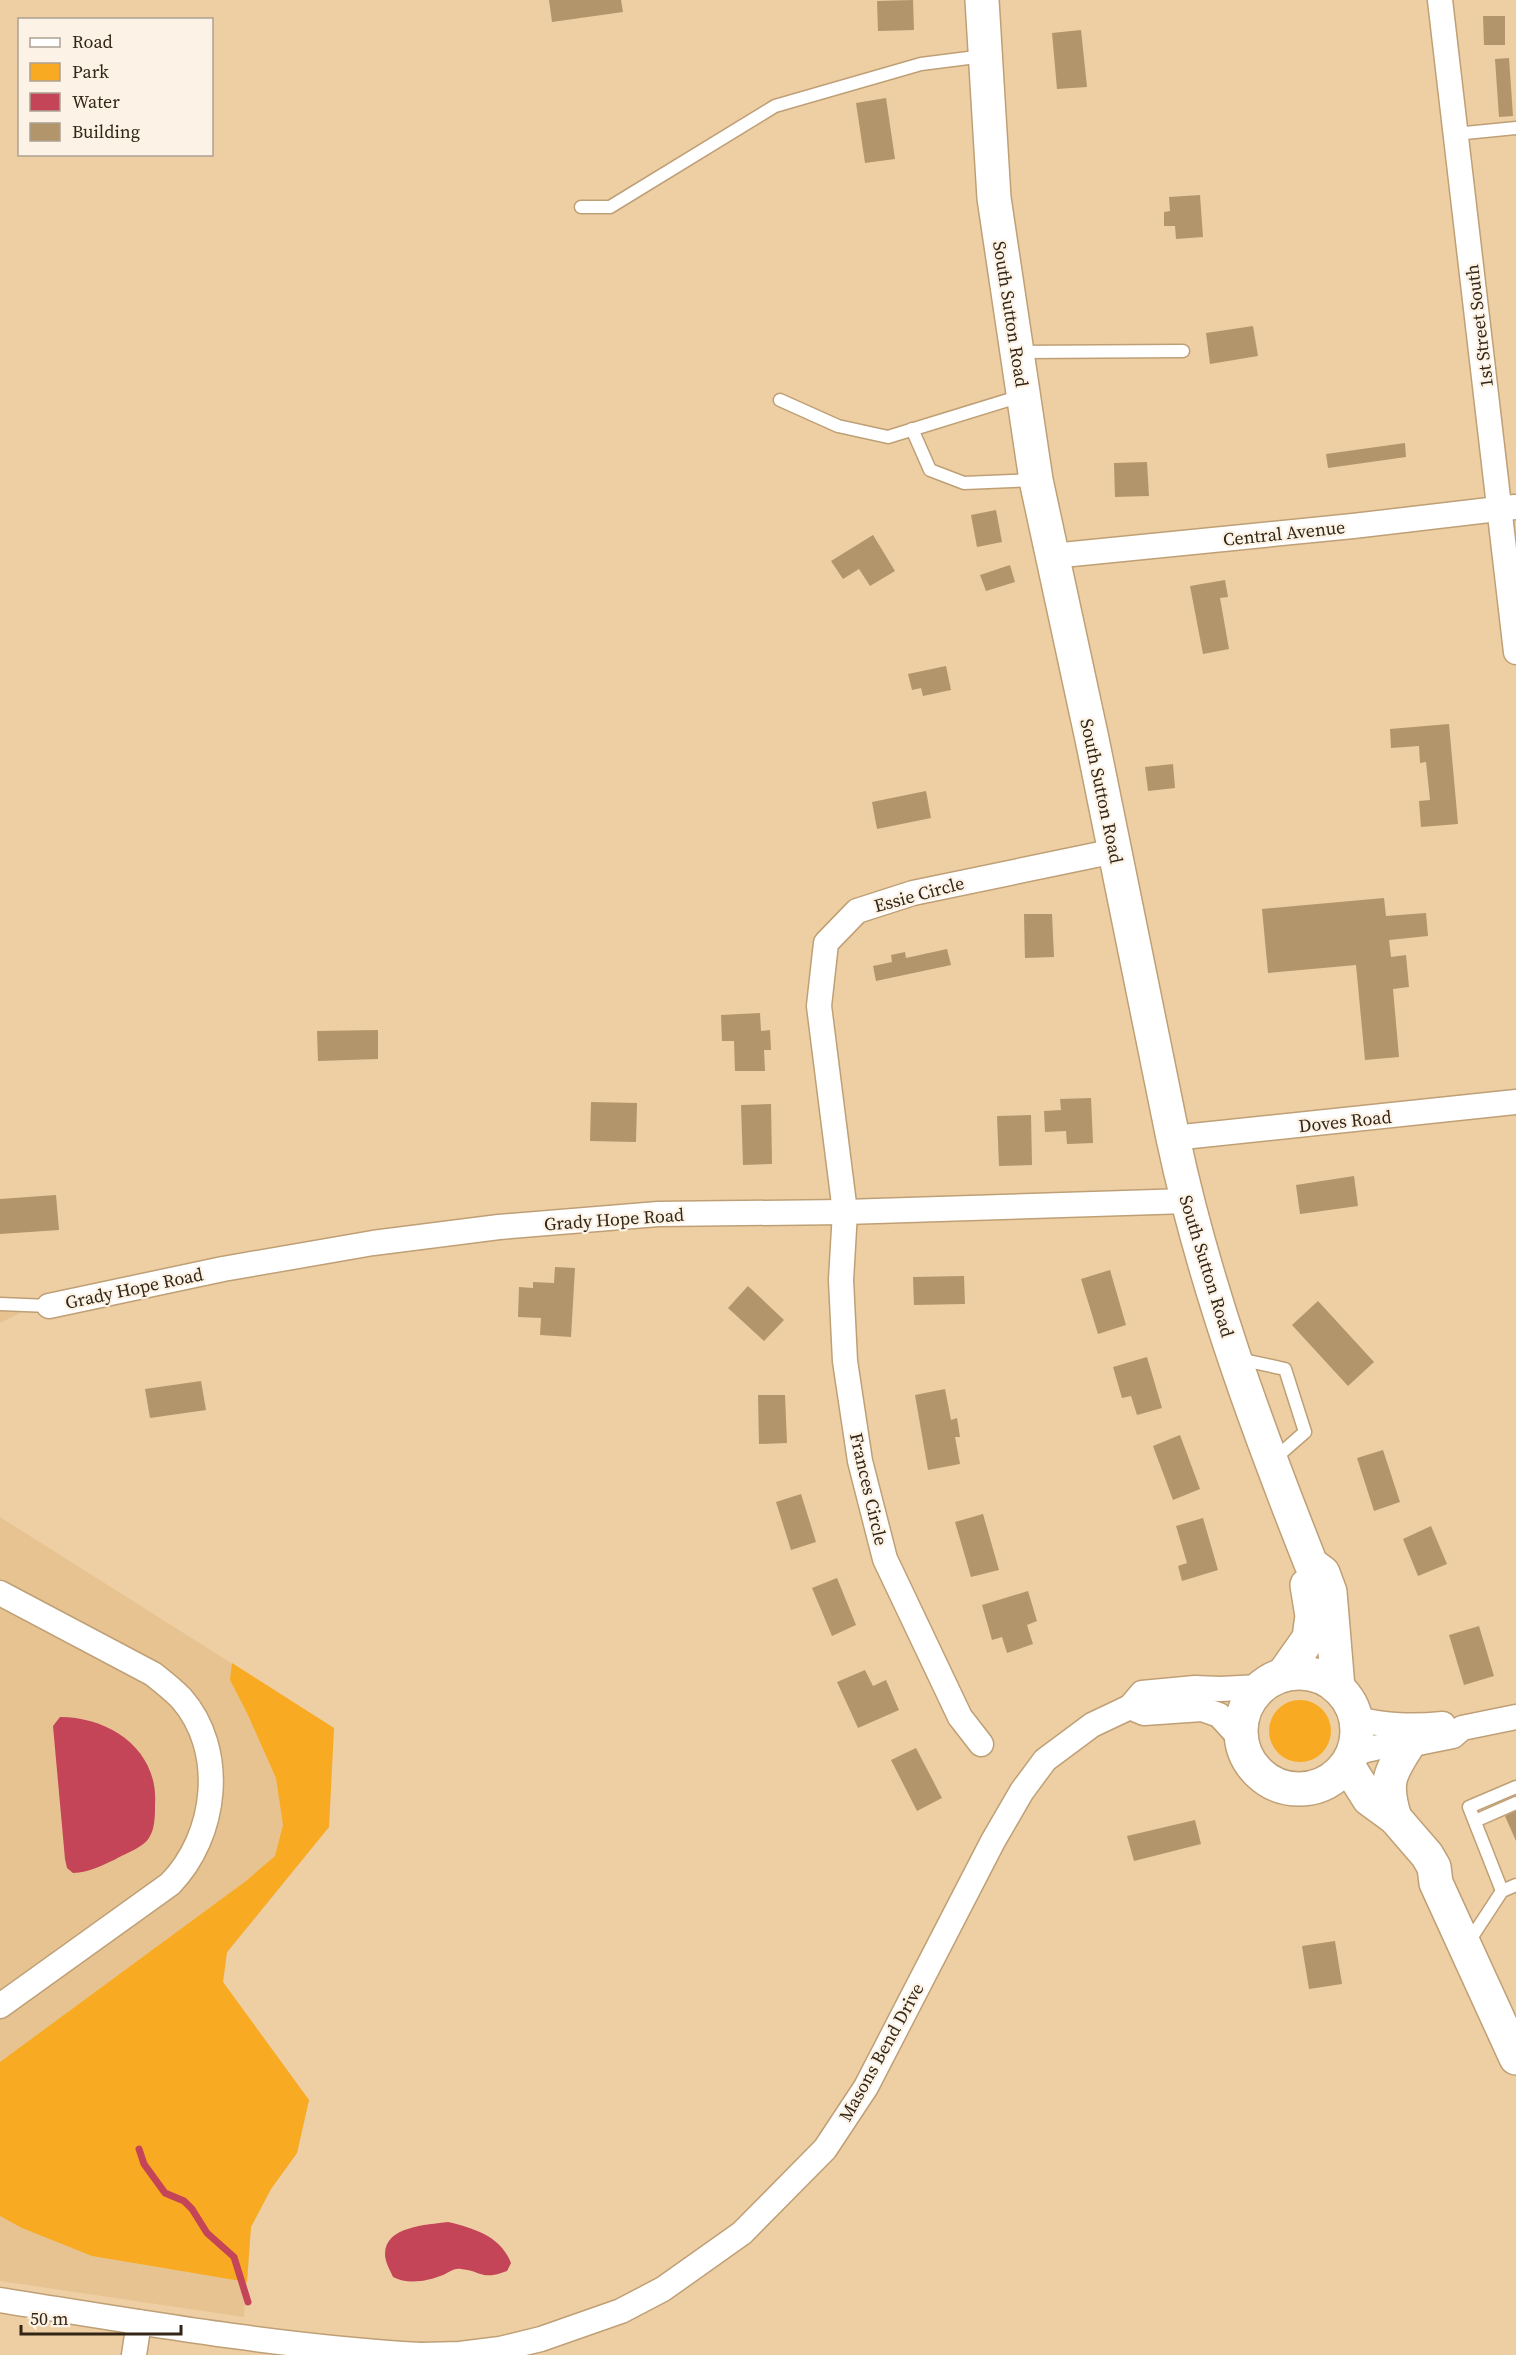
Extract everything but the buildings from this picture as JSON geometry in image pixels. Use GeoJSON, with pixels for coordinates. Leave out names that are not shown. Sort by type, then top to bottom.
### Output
{"type":"FeatureCollection","features":[{"type":"Feature","properties":{"kind":"main road","name":"South Sutton Road"},"geometry":{"type":"LineString","coordinates":[[982,0],[994,198],[1036,480],[1173,1138],[1187,1201],[1235,1358],[1271,1462],[1311,1564],[1323,1573],[1330,1592],[1338,1688]]}},
{"type":"Feature","properties":{"kind":"main road","name":"South Sutton Road"},"geometry":{"type":"LineString","coordinates":[[1272,1681],[1309,1638],[1312,1616],[1305,1578],[1311,1564]]}},
{"type":"Feature","properties":{"kind":"main road"},"geometry":{"type":"LineString","coordinates":[[1303,1673],[1322,1677],[1338,1688],[1350,1702],[1356,1719],[1357,1736],[1350,1758],[1327,1782],[1314,1787],[1295,1789],[1276,1784],[1259,1774],[1248,1758],[1242,1740],[1242,1720],[1249,1702],[1272,1681],[1303,1673]]}},
{"type":"Feature","properties":{"kind":"main road"},"geometry":{"type":"LineString","coordinates":[[1395,1818],[1389,1800],[1391,1771],[1408,1745]]}},
{"type":"Feature","properties":{"kind":"main road"},"geometry":{"type":"LineString","coordinates":[[1350,1758],[1370,1798],[1395,1818],[1434,1867],[1436,1883],[1516,2058]]}},
{"type":"Feature","properties":{"kind":"main road"},"geometry":{"type":"LineString","coordinates":[[1314,1787],[1354,1808],[1389,1836],[1420,1875],[1436,1883]]}},
{"type":"Feature","properties":{"kind":"street","name":"1st Street South"},"geometry":{"type":"LineString","coordinates":[[1440,0],[1455,134],[1508,507],[1516,652]]}},
{"type":"Feature","properties":{"kind":"street","name":"Central Avenue"},"geometry":{"type":"LineString","coordinates":[[1052,556],[1353,526],[1508,507]]}},
{"type":"Feature","properties":{"kind":"street","name":"Essie Circle"},"geometry":{"type":"LineString","coordinates":[[845,1212],[819,1006],[826,943],[857,911],[913,893],[1114,851]]}},
{"type":"Feature","properties":{"kind":"street","name":"Doves Road"},"geometry":{"type":"LineString","coordinates":[[1173,1138],[1516,1102]]}},
{"type":"Feature","properties":{"kind":"street","name":"Grady Hope Road"},"geometry":{"type":"LineString","coordinates":[[49,1306],[119,1293],[223,1269],[373,1243],[499,1227],[658,1214],[845,1212],[1187,1201]]}},
{"type":"Feature","properties":{"kind":"street","name":"Frances Circle"},"geometry":{"type":"LineString","coordinates":[[845,1212],[841,1281],[845,1361],[861,1461],[885,1559],[960,1716],[981,1744]]}},
{"type":"Feature","properties":{"kind":"street"},"geometry":{"type":"LineString","coordinates":[[0,1593],[153,1674],[182,1699],[202,1735],[208,1754],[211,1792],[198,1844],[180,1874],[170,1884],[0,2006]]}},
{"type":"Feature","properties":{"kind":"street","name":"Masons Bend Drive"},"geometry":{"type":"LineString","coordinates":[[0,2300],[139,2322],[357,2351],[422,2355],[460,2354],[520,2344],[621,2311],[663,2289],[742,2234],[825,2149],[866,2087],[993,1841],[1022,1791],[1045,1760],[1092,1725],[1130,1707],[1142,1693],[1195,1688],[1220,1689],[1272,1681]]}},
{"type":"Feature","properties":{"kind":"street"},"geometry":{"type":"LineString","coordinates":[[1130,1707],[1144,1713],[1202,1709],[1219,1715],[1242,1740]]}},
{"type":"Feature","properties":{"kind":"street"},"geometry":{"type":"LineString","coordinates":[[1356,1719],[1410,1727],[1449,1724],[1462,1728],[1516,1717]]}},
{"type":"Feature","properties":{"kind":"street"},"geometry":{"type":"LineString","coordinates":[[1350,1758],[1378,1747],[1408,1745],[1453,1736],[1462,1728]]}},
{"type":"Feature","properties":{"kind":"street"},"geometry":{"type":"LineString","coordinates":[[134,2355],[139,2322]]}},
{"type":"Feature","properties":{"kind":"lane"},"geometry":{"type":"LineString","coordinates":[[581,207],[610,207],[775,106],[921,64],[985,56]]}},
{"type":"Feature","properties":{"kind":"lane"},"geometry":{"type":"LineString","coordinates":[[1455,134],[1516,128]]}},
{"type":"Feature","properties":{"kind":"lane"},"geometry":{"type":"LineString","coordinates":[[1017,352],[1183,351]]}},
{"type":"Feature","properties":{"kind":"lane"},"geometry":{"type":"LineString","coordinates":[[780,400],[838,426],[888,437],[1024,396]]}},
{"type":"Feature","properties":{"kind":"lane"},"geometry":{"type":"LineString","coordinates":[[912,429],[930,470],[964,483],[1036,480]]}},
{"type":"Feature","properties":{"kind":"lane"},"geometry":{"type":"LineString","coordinates":[[0,1304],[49,1306]]}},
{"type":"Feature","properties":{"kind":"lane"},"geometry":{"type":"LineString","coordinates":[[1235,1358],[1285,1369],[1305,1432],[1271,1462]]}},
{"type":"Feature","properties":{"kind":"lane"},"geometry":{"type":"LineString","coordinates":[[1502,1891],[1469,1807],[1516,1788]]}},
{"type":"Feature","properties":{"kind":"lane"},"geometry":{"type":"LineString","coordinates":[[1475,1821],[1516,1803]]}},
{"type":"Feature","properties":{"kind":"lane"},"geometry":{"type":"LineString","coordinates":[[1465,1947],[1502,1891],[1516,1885]]}},
{"type":"Feature","properties":{"kind":"shaded area"},"geometry":{"type":"Polygon","coordinates":[[[0,1308],[28,1309],[0,1323],[0,1308]]]}},
{"type":"Feature","properties":{"kind":"shaded area"},"geometry":{"type":"Polygon","coordinates":[[[0,1517],[334,1728],[329,1827],[227,1953],[223,1982],[309,2100],[297,2153],[271,2189],[251,2227],[244,2317],[0,2281],[0,1517]]]}},
{"type":"Feature","properties":{"kind":"green space"},"geometry":{"type":"Polygon","coordinates":[[[232,1663],[334,1728],[329,1827],[227,1952],[223,1982],[309,2100],[297,2153],[271,2189],[251,2227],[247,2282],[92,2256],[22,2228],[0,2216],[0,2062],[246,1881],[275,1856],[283,1825],[276,1778],[230,1680],[232,1663]]]}},
{"type":"Feature","properties":{"kind":"green space"},"geometry":{"type":"Polygon","coordinates":[[[1294,1700],[1306,1700],[1322,1709],[1329,1719],[1331,1731],[1329,1743],[1322,1753],[1306,1762],[1294,1762],[1283,1757],[1274,1748],[1269,1737],[1269,1725],[1274,1714],[1283,1705],[1294,1700]]]}},
{"type":"Feature","properties":{"kind":"water"},"geometry":{"type":"Polygon","coordinates":[[[60,1717],[96,1723],[128,1740],[140,1753],[149,1768],[154,1785],[154,1821],[148,1840],[140,1847],[116,1859],[95,1868],[73,1873],[67,1868],[65,1859],[53,1726],[60,1717]]]}},
{"type":"Feature","properties":{"kind":"water"},"geometry":{"type":"Polygon","coordinates":[[[448,2222],[476,2230],[493,2240],[500,2246],[511,2263],[507,2271],[487,2275],[456,2269],[437,2277],[418,2281],[405,2281],[393,2277],[385,2254],[392,2238],[399,2232],[419,2226],[448,2222]]]}},
{"type":"Feature","properties":{"kind":"waterway"},"geometry":{"type":"LineString","coordinates":[[139,2149],[144,2164],[165,2193],[184,2201],[192,2209],[207,2233],[234,2257],[248,2302]]}}]}
